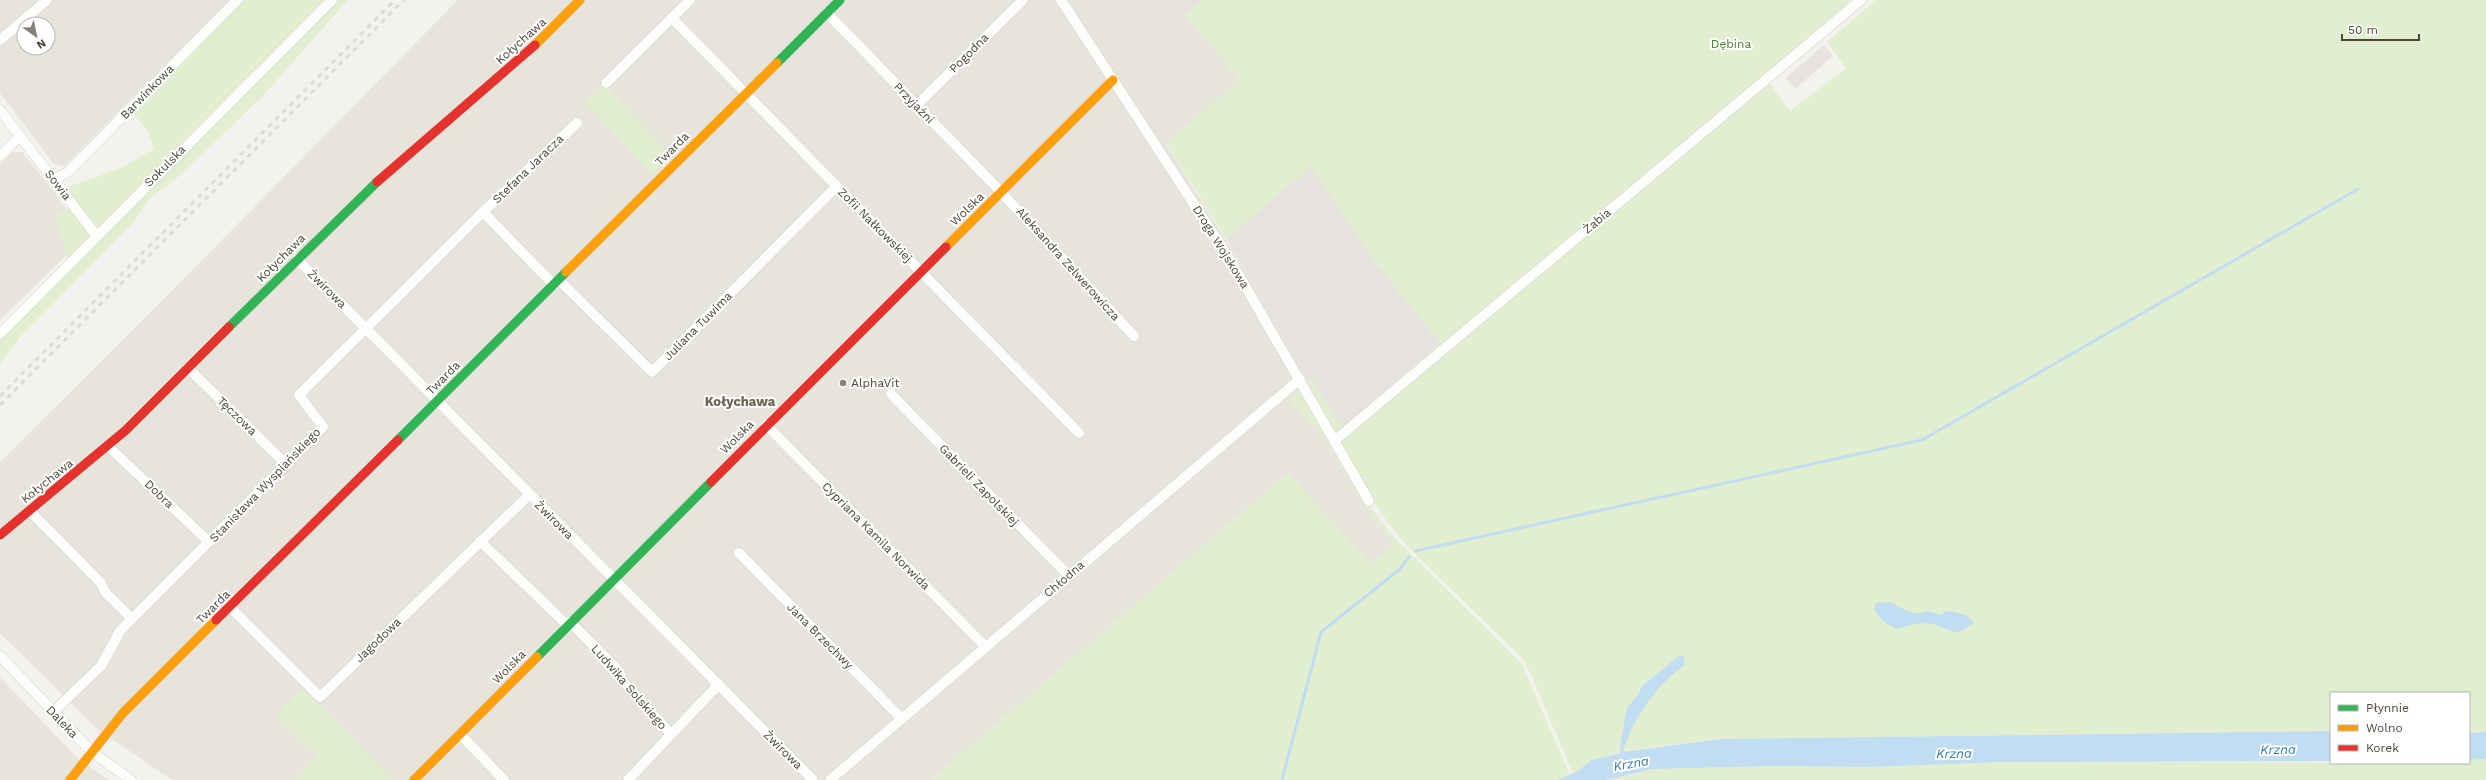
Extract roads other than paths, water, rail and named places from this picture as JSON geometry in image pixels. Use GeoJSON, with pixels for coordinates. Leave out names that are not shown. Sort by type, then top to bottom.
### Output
{"type":"FeatureCollection","features":[{"type":"Feature","properties":{"kind":"street"},"geometry":{"type":"LineString","coordinates":[[0,40],[47,0]]}},
{"type":"Feature","properties":{"kind":"street","name":"Barwinkowa"},"geometry":{"type":"LineString","coordinates":[[54,180],[69,171],[237,0]]}},
{"type":"Feature","properties":{"kind":"street","name":"Sokulska"},"geometry":{"type":"LineString","coordinates":[[0,334],[96,235],[332,0]]}},
{"type":"Feature","properties":{"kind":"street","name":"Kołychawa"},"geometry":{"type":"LineString","coordinates":[[0,535],[108,446],[359,197],[528,52],[580,0]]}},
{"type":"Feature","properties":{"kind":"street"},"geometry":{"type":"LineString","coordinates":[[606,83],[690,0]]}},
{"type":"Feature","properties":{"kind":"street","name":"Twarda"},"geometry":{"type":"LineString","coordinates":[[70,780],[123,713],[840,0]]}},
{"type":"Feature","properties":{"kind":"street","name":"Pogodna"},"geometry":{"type":"LineString","coordinates":[[916,106],[1023,0]]}},
{"type":"Feature","properties":{"kind":"street","name":"Droga Wojskowa"},"geometry":{"type":"LineString","coordinates":[[1061,0],[1229,258],[1369,501]]}},
{"type":"Feature","properties":{"kind":"street","name":"Żabia"},"geometry":{"type":"LineString","coordinates":[[1334,441],[1861,0]]}},
{"type":"Feature","properties":{"kind":"street","name":"Przyjaźni"},"geometry":{"type":"LineString","coordinates":[[827,13],[882,68],[916,106],[1002,192]]}},
{"type":"Feature","properties":{"kind":"street","name":"Zofii Nałkowskiej"},"geometry":{"type":"LineString","coordinates":[[672,18],[836,187],[921,270],[1079,433]]}},
{"type":"Feature","properties":{"kind":"street","name":"Wolska"},"geometry":{"type":"LineString","coordinates":[[414,780],[613,578],[1113,80]]}},
{"type":"Feature","properties":{"kind":"street","name":"Sowia"},"geometry":{"type":"LineString","coordinates":[[0,110],[96,235]]}},
{"type":"Feature","properties":{"kind":"street","name":"Stefana Jaracza"},"geometry":{"type":"LineString","coordinates":[[557,282],[483,212],[577,123]]}},
{"type":"Feature","properties":{"kind":"street"},"geometry":{"type":"LineString","coordinates":[[0,156],[20,136]]}},
{"type":"Feature","properties":{"kind":"street","name":"Juliana Tuwima"},"geometry":{"type":"LineString","coordinates":[[557,282],[652,372],[836,187]]}},
{"type":"Feature","properties":{"kind":"street","name":"Aleksandra Zelwerowicza"},"geometry":{"type":"LineString","coordinates":[[1002,192],[1134,336]]}},
{"type":"Feature","properties":{"kind":"street","name":"Stanisława Wyspiańskiego"},"geometry":{"type":"LineString","coordinates":[[53,712],[101,666],[120,631],[323,427],[299,395],[483,212]]}},
{"type":"Feature","properties":{"kind":"street","name":"Żwirowa"},"geometry":{"type":"LineString","coordinates":[[297,259],[367,328],[529,495],[813,780]]}},
{"type":"Feature","properties":{"kind":"street","name":"Tęczowa"},"geometry":{"type":"LineString","coordinates":[[188,368],[286,464]]}},
{"type":"Feature","properties":{"kind":"street","name":"Chłodna"},"geometry":{"type":"LineString","coordinates":[[830,780],[1068,575],[1300,379]]}},
{"type":"Feature","properties":{"kind":"street","name":"Gabrieli Zapolskiej"},"geometry":{"type":"LineString","coordinates":[[891,394],[1068,575]]}},
{"type":"Feature","properties":{"kind":"street","name":"Cypriana Kamila Norwida"},"geometry":{"type":"LineString","coordinates":[[766,425],[986,647]]}},
{"type":"Feature","properties":{"kind":"street","name":"Dobra"},"geometry":{"type":"LineString","coordinates":[[108,446],[209,542]]}},
{"type":"Feature","properties":{"kind":"street","name":"Jagodowa"},"geometry":{"type":"LineString","coordinates":[[230,607],[320,697],[529,495]]}},
{"type":"Feature","properties":{"kind":"street"},"geometry":{"type":"LineString","coordinates":[[30,511],[101,583],[105,592],[132,619]]}},
{"type":"Feature","properties":{"kind":"street","name":"Ludwika Solskiego"},"geometry":{"type":"LineString","coordinates":[[480,541],[618,670],[623,681],[671,734]]}},
{"type":"Feature","properties":{"kind":"street","name":"Jana Brzechwy"},"geometry":{"type":"LineString","coordinates":[[739,553],[902,719]]}},
{"type":"Feature","properties":{"kind":"street","name":"Daleka"},"geometry":{"type":"LineString","coordinates":[[0,656],[92,752],[131,780]]}},
{"type":"Feature","properties":{"kind":"street"},"geometry":{"type":"LineString","coordinates":[[628,780],[719,684]]}},
{"type":"Feature","properties":{"kind":"street"},"geometry":{"type":"LineString","coordinates":[[460,734],[504,780]]}},
{"type":"Feature","properties":{"kind":"water"},"geometry":{"type":"Polygon","coordinates":[[[1890,602],[1914,613],[1930,612],[1939,615],[1948,611],[1959,613],[1970,618],[1973,624],[1957,633],[1933,624],[1920,623],[1896,629],[1883,621],[1874,609],[1876,603],[1890,602]]]}},
{"type":"Feature","properties":{"kind":"water","name":"Krzna"},"geometry":{"type":"Polygon","coordinates":[[[1679,656],[1684,656],[1684,665],[1664,683],[1646,704],[1632,727],[1623,752],[1720,739],[2330,731],[2330,761],[2004,762],[1869,767],[1774,766],[1652,769],[1606,780],[1558,780],[1576,772],[1592,760],[1621,753],[1620,746],[1627,708],[1638,695],[1642,686],[1679,656]]]}},
{"type":"Feature","properties":{"kind":"water"},"geometry":{"type":"Polygon","coordinates":[[[2486,732],[2486,759],[2470,760],[2470,733],[2486,732]]]}},
{"type":"Feature","properties":{"kind":"waterway"},"geometry":{"type":"LineString","coordinates":[[1415,551],[1922,440],[2358,189]]}},
{"type":"Feature","properties":{"kind":"waterway"},"geometry":{"type":"LineString","coordinates":[[1282,780],[1321,632],[1399,570],[1409,557]]}},
{"type":"Feature","properties":{"kind":"railway"},"geometry":{"type":"LineString","coordinates":[[0,396],[395,0]]}},
{"type":"Feature","properties":{"kind":"railway"},"geometry":{"type":"LineString","coordinates":[[0,405],[404,0]]}},
{"type":"Feature","properties":{"kind":"place","name":"AlphaVit"},"geometry":{"type":"Point","coordinates":[843,383]}},
{"type":"Feature","properties":{"kind":"district","name":"Kołychawa"},"geometry":{"type":"Point","coordinates":[740,401]}},
{"type":"Feature","properties":{"kind":"park label","name":"Dębina"},"geometry":{"type":"Point","coordinates":[1731,44]}}]}
